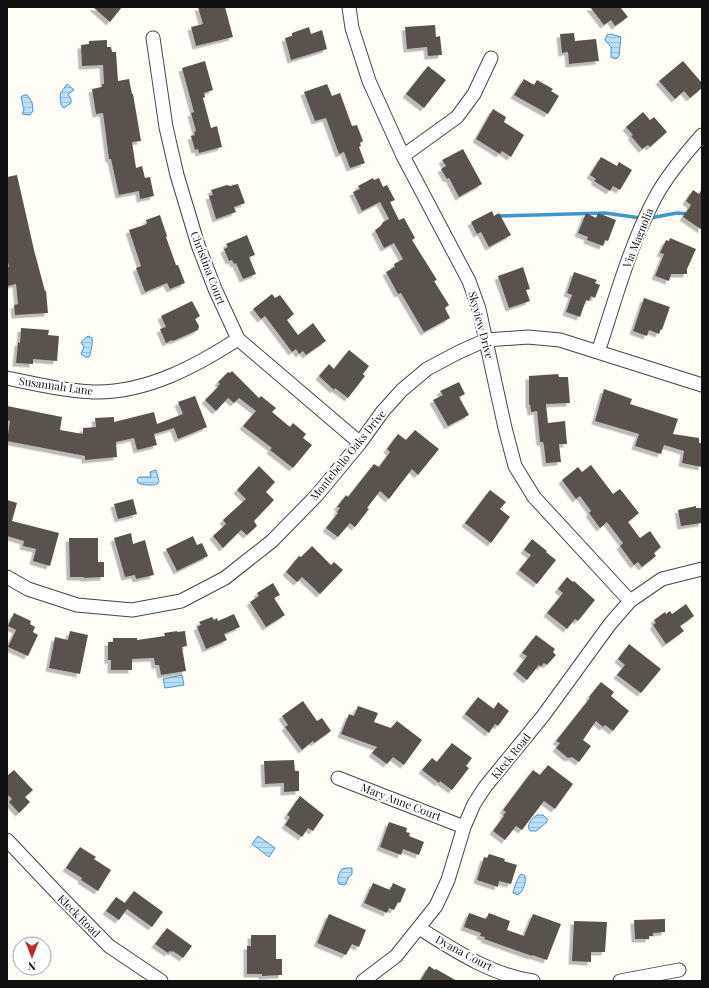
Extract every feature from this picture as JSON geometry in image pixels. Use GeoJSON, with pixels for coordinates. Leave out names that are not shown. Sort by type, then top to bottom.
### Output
{"type":"FeatureCollection","features":[{"type":"Feature","properties":{"kind":"street","name":"Skyview Drive"},"geometry":{"type":"LineString","coordinates":[[348,7],[352,28],[369,81],[403,156],[469,281],[479,309],[505,428],[515,466],[534,497],[630,601]]}},
{"type":"Feature","properties":{"kind":"street","name":"Christina Court"},"geometry":{"type":"LineString","coordinates":[[153,38],[166,127],[177,175],[214,288],[238,339],[360,443]]}},
{"type":"Feature","properties":{"kind":"street"},"geometry":{"type":"LineString","coordinates":[[403,156],[457,117],[474,94],[491,58]]}},
{"type":"Feature","properties":{"kind":"street","name":"Via Magnolia"},"geometry":{"type":"LineString","coordinates":[[598,352],[626,266],[655,197],[684,156],[702,135]]}},
{"type":"Feature","properties":{"kind":"street","name":"Montebello Oaks Drive"},"geometry":{"type":"LineString","coordinates":[[7,577],[28,589],[77,605],[132,610],[181,601],[225,578],[272,541],[317,495],[360,443],[383,411],[402,390],[427,369],[486,340],[528,337],[560,340],[702,385]]}},
{"type":"Feature","properties":{"kind":"street","name":"Susannah Lane"},"geometry":{"type":"LineString","coordinates":[[7,378],[49,386],[95,392],[128,389],[188,369],[238,339]]}},
{"type":"Feature","properties":{"kind":"street","name":"Kleck Road"},"geometry":{"type":"LineString","coordinates":[[363,981],[396,956],[436,906],[448,880],[464,826],[474,804],[485,787],[542,716],[610,624],[630,601],[662,579],[702,569]]}},
{"type":"Feature","properties":{"kind":"street","name":"Mary Anne Court"},"geometry":{"type":"LineString","coordinates":[[338,778],[464,826]]}},
{"type":"Feature","properties":{"kind":"street","name":"Kleck Road"},"geometry":{"type":"LineString","coordinates":[[7,840],[109,946],[161,981]]}},
{"type":"Feature","properties":{"kind":"street","name":"Dyana Court"},"geometry":{"type":"LineString","coordinates":[[419,928],[487,967],[525,980],[533,981]]}},
{"type":"Feature","properties":{"kind":"street"},"geometry":{"type":"LineString","coordinates":[[620,981],[679,970]]}},
{"type":"Feature","properties":{"kind":"water"},"geometry":{"type":"Polygon","coordinates":[[[611,34],[621,37],[619,56],[616,59],[611,57],[611,47],[605,40],[607,35],[611,34]]]}},
{"type":"Feature","properties":{"kind":"water"},"geometry":{"type":"Polygon","coordinates":[[[67,84],[74,90],[68,94],[71,99],[71,103],[64,108],[61,105],[60,94],[67,84]]]}},
{"type":"Feature","properties":{"kind":"water"},"geometry":{"type":"Polygon","coordinates":[[[27,95],[32,102],[33,111],[30,115],[22,114],[24,110],[21,97],[27,95]]]}},
{"type":"Feature","properties":{"kind":"water"},"geometry":{"type":"Polygon","coordinates":[[[88,336],[92,338],[92,345],[89,357],[85,357],[81,354],[84,347],[81,342],[88,336]]]}},
{"type":"Feature","properties":{"kind":"water"},"geometry":{"type":"Polygon","coordinates":[[[156,470],[159,481],[157,484],[148,485],[138,483],[137,479],[139,477],[151,477],[150,472],[156,470]]]}},
{"type":"Feature","properties":{"kind":"water"},"geometry":{"type":"Polygon","coordinates":[[[182,675],[184,685],[165,688],[163,679],[182,675]]]}},
{"type":"Feature","properties":{"kind":"water"},"geometry":{"type":"Polygon","coordinates":[[[537,815],[543,815],[547,819],[547,822],[536,831],[530,831],[530,822],[537,815]]]}},
{"type":"Feature","properties":{"kind":"water"},"geometry":{"type":"Polygon","coordinates":[[[258,836],[275,848],[269,857],[252,844],[258,836]]]}},
{"type":"Feature","properties":{"kind":"water"},"geometry":{"type":"Polygon","coordinates":[[[352,868],[352,874],[348,878],[346,884],[339,884],[338,878],[340,872],[342,869],[352,868]]]}},
{"type":"Feature","properties":{"kind":"water"},"geometry":{"type":"Polygon","coordinates":[[[522,874],[525,876],[525,884],[522,891],[518,895],[513,893],[518,879],[522,874]]]}},
{"type":"Feature","properties":{"kind":"building"},"geometry":{"type":"Polygon","coordinates":[[[93,7],[122,7],[110,22],[93,7]]]}},
{"type":"Feature","properties":{"kind":"building"},"geometry":{"type":"Polygon","coordinates":[[[198,7],[225,7],[233,37],[196,46],[191,27],[203,24],[198,7]]]}},
{"type":"Feature","properties":{"kind":"building"},"geometry":{"type":"Polygon","coordinates":[[[590,7],[620,7],[628,17],[615,26],[611,20],[604,25],[590,7]]]}},
{"type":"Feature","properties":{"kind":"building"},"geometry":{"type":"Polygon","coordinates":[[[435,25],[436,37],[440,36],[442,55],[428,56],[427,47],[407,49],[405,27],[435,25]]]}},
{"type":"Feature","properties":{"kind":"building"},"geometry":{"type":"Polygon","coordinates":[[[309,27],[311,34],[322,30],[327,49],[291,60],[285,38],[292,36],[292,33],[309,27]]]}},
{"type":"Feature","properties":{"kind":"building"},"geometry":{"type":"Polygon","coordinates":[[[574,33],[575,41],[596,39],[599,61],[569,64],[568,52],[562,53],[560,34],[574,33]]]}},
{"type":"Feature","properties":{"kind":"building"},"geometry":{"type":"Polygon","coordinates":[[[107,40],[107,47],[111,47],[112,52],[116,52],[118,81],[129,79],[141,141],[132,142],[136,168],[142,166],[145,178],[150,177],[154,196],[140,199],[139,191],[119,195],[111,159],[109,159],[103,113],[96,114],[92,89],[102,87],[102,84],[104,84],[103,65],[82,66],[81,45],[89,44],[89,41],[107,40]]]}},
{"type":"Feature","properties":{"kind":"building"},"geometry":{"type":"Polygon","coordinates":[[[205,61],[213,90],[204,93],[205,97],[203,98],[211,128],[217,126],[222,147],[199,153],[198,149],[195,150],[191,136],[195,135],[194,132],[196,131],[191,113],[194,112],[182,68],[205,61]]]}},
{"type":"Feature","properties":{"kind":"building"},"geometry":{"type":"Polygon","coordinates":[[[683,61],[702,83],[702,88],[690,98],[684,91],[675,99],[659,81],[683,61]]]}},
{"type":"Feature","properties":{"kind":"building"},"geometry":{"type":"Polygon","coordinates":[[[428,66],[446,80],[424,108],[406,94],[428,66]]]}},
{"type":"Feature","properties":{"kind":"building"},"geometry":{"type":"Polygon","coordinates":[[[524,79],[534,85],[537,80],[553,89],[551,91],[559,96],[548,114],[514,95],[524,79]]]}},
{"type":"Feature","properties":{"kind":"building"},"geometry":{"type":"Polygon","coordinates":[[[327,84],[332,96],[340,93],[352,126],[357,125],[363,141],[360,143],[361,146],[359,147],[365,163],[350,168],[344,152],[339,154],[326,118],[315,121],[304,92],[327,84]]]}},
{"type":"Feature","properties":{"kind":"building"},"geometry":{"type":"Polygon","coordinates":[[[493,109],[506,117],[504,122],[524,135],[511,157],[502,151],[500,154],[476,139],[493,109]]]}},
{"type":"Feature","properties":{"kind":"building"},"geometry":{"type":"Polygon","coordinates":[[[643,112],[650,120],[654,117],[667,132],[650,147],[648,145],[642,149],[631,136],[633,135],[626,127],[643,112]]]}},
{"type":"Feature","properties":{"kind":"building"},"geometry":{"type":"Polygon","coordinates":[[[463,149],[482,184],[459,197],[449,178],[447,179],[441,169],[446,166],[442,160],[463,149]]]}},
{"type":"Feature","properties":{"kind":"building"},"geometry":{"type":"Polygon","coordinates":[[[601,157],[617,166],[619,162],[632,170],[620,190],[613,186],[610,191],[594,181],[596,179],[590,175],[601,157]]]}},
{"type":"Feature","properties":{"kind":"building"},"geometry":{"type":"Polygon","coordinates":[[[17,175],[34,250],[46,291],[48,313],[15,315],[14,305],[18,304],[16,284],[8,286],[7,177],[17,175]]]}},
{"type":"Feature","properties":{"kind":"building"},"geometry":{"type":"Polygon","coordinates":[[[373,178],[374,180],[379,178],[383,187],[387,185],[395,200],[390,202],[399,220],[404,218],[415,238],[412,240],[437,280],[434,281],[449,305],[445,308],[450,318],[424,332],[401,293],[398,294],[386,272],[395,267],[394,264],[403,259],[394,243],[384,248],[375,230],[381,226],[383,222],[389,219],[380,202],[362,211],[353,192],[360,189],[358,186],[373,178]]]}},
{"type":"Feature","properties":{"kind":"building"},"geometry":{"type":"Polygon","coordinates":[[[238,184],[245,203],[234,207],[236,212],[216,219],[209,196],[213,195],[211,190],[227,185],[230,186],[238,184]]]}},
{"type":"Feature","properties":{"kind":"building"},"geometry":{"type":"Polygon","coordinates":[[[702,189],[702,230],[683,217],[691,205],[686,201],[693,190],[699,194],[702,189]]]}},
{"type":"Feature","properties":{"kind":"building"},"geometry":{"type":"Polygon","coordinates":[[[492,211],[494,216],[499,213],[511,235],[489,247],[481,232],[477,234],[471,222],[492,211]]]}},
{"type":"Feature","properties":{"kind":"building"},"geometry":{"type":"Polygon","coordinates":[[[586,213],[596,218],[598,213],[616,220],[608,241],[605,240],[603,246],[587,240],[588,237],[578,233],[586,213]]]}},
{"type":"Feature","properties":{"kind":"building"},"geometry":{"type":"Polygon","coordinates":[[[160,215],[176,265],[178,265],[185,283],[170,289],[167,283],[145,292],[136,268],[141,266],[129,230],[147,224],[146,220],[160,215]]]}},
{"type":"Feature","properties":{"kind":"building"},"geometry":{"type":"Polygon","coordinates":[[[247,235],[255,255],[249,257],[256,274],[243,279],[236,263],[234,264],[232,260],[229,261],[224,249],[228,247],[226,244],[247,235]]]}},
{"type":"Feature","properties":{"kind":"building"},"geometry":{"type":"Polygon","coordinates":[[[670,238],[696,249],[687,269],[687,274],[671,274],[669,281],[655,276],[664,254],[660,253],[666,240],[669,241],[670,238]]]}},
{"type":"Feature","properties":{"kind":"building"},"geometry":{"type":"Polygon","coordinates":[[[523,267],[530,289],[526,290],[530,301],[509,308],[498,276],[523,267]]]}},
{"type":"Feature","properties":{"kind":"building"},"geometry":{"type":"Polygon","coordinates":[[[574,272],[597,280],[595,283],[600,285],[595,298],[591,296],[589,301],[586,300],[580,317],[566,312],[572,295],[567,293],[574,272]]]}},
{"type":"Feature","properties":{"kind":"building"},"geometry":{"type":"Polygon","coordinates":[[[272,294],[275,298],[280,295],[294,314],[287,320],[298,335],[313,323],[326,341],[306,355],[303,351],[299,354],[296,349],[292,352],[265,316],[261,319],[253,309],[272,294]]]}},
{"type":"Feature","properties":{"kind":"building"},"geometry":{"type":"Polygon","coordinates":[[[644,298],[670,307],[662,330],[661,329],[659,334],[649,330],[647,336],[633,331],[644,298]]]}},
{"type":"Feature","properties":{"kind":"building"},"geometry":{"type":"Polygon","coordinates":[[[192,301],[200,316],[195,319],[199,326],[198,330],[166,343],[160,329],[166,327],[161,316],[192,301]]]}},
{"type":"Feature","properties":{"kind":"building"},"geometry":{"type":"Polygon","coordinates":[[[21,328],[49,330],[48,335],[59,336],[57,361],[33,359],[33,364],[16,363],[21,328]]]}},
{"type":"Feature","properties":{"kind":"building"},"geometry":{"type":"Polygon","coordinates":[[[349,350],[369,366],[363,374],[365,376],[348,398],[335,388],[334,390],[319,376],[329,364],[334,369],[349,350]]]}},
{"type":"Feature","properties":{"kind":"building"},"geometry":{"type":"Polygon","coordinates":[[[232,371],[259,398],[261,396],[276,408],[272,412],[290,427],[293,423],[306,434],[303,438],[312,445],[293,468],[270,450],[272,448],[243,426],[256,411],[239,398],[234,403],[228,398],[216,411],[205,400],[218,387],[220,384],[218,382],[228,372],[230,373],[232,371]]]}},
{"type":"Feature","properties":{"kind":"building"},"geometry":{"type":"Polygon","coordinates":[[[558,374],[559,377],[568,377],[570,403],[546,404],[548,423],[565,421],[567,444],[559,444],[561,462],[546,463],[543,442],[540,442],[537,411],[531,412],[530,404],[529,405],[529,376],[558,374]]]}},
{"type":"Feature","properties":{"kind":"building"},"geometry":{"type":"Polygon","coordinates":[[[459,382],[465,394],[459,397],[469,415],[448,426],[433,400],[443,395],[440,391],[459,382]]]}},
{"type":"Feature","properties":{"kind":"building"},"geometry":{"type":"Polygon","coordinates":[[[604,389],[632,399],[630,404],[678,419],[673,434],[699,438],[699,443],[702,443],[702,467],[682,463],[684,451],[664,445],[661,454],[635,446],[639,434],[595,421],[604,389]]]}},
{"type":"Feature","properties":{"kind":"building"},"geometry":{"type":"Polygon","coordinates":[[[195,396],[207,427],[178,439],[174,428],[154,434],[157,445],[137,450],[134,438],[116,442],[117,457],[85,460],[85,456],[7,441],[10,421],[7,420],[7,406],[62,417],[60,430],[83,434],[83,428],[96,427],[95,418],[114,417],[114,422],[154,412],[157,424],[183,414],[178,402],[195,396]]]}},
{"type":"Feature","properties":{"kind":"building"},"geometry":{"type":"Polygon","coordinates":[[[415,430],[439,449],[418,475],[412,469],[389,499],[380,491],[367,508],[369,509],[355,527],[350,523],[338,537],[326,528],[338,513],[337,512],[340,508],[337,507],[346,495],[348,497],[374,464],[379,467],[390,452],[387,449],[398,434],[406,440],[415,430]]]}},
{"type":"Feature","properties":{"kind":"building"},"geometry":{"type":"Polygon","coordinates":[[[591,465],[613,494],[620,489],[639,513],[628,522],[640,538],[650,531],[661,547],[654,553],[656,556],[642,567],[638,562],[634,565],[620,546],[623,543],[607,522],[600,528],[589,513],[591,511],[580,496],[576,499],[562,480],[578,467],[582,472],[591,465]]]}},
{"type":"Feature","properties":{"kind":"building"},"geometry":{"type":"Polygon","coordinates":[[[259,466],[275,482],[266,492],[274,500],[254,521],[257,526],[247,535],[241,530],[223,548],[213,536],[226,524],[223,520],[246,499],[237,490],[259,466]]]}},
{"type":"Feature","properties":{"kind":"building"},"geometry":{"type":"Polygon","coordinates":[[[490,490],[506,502],[500,509],[510,517],[491,543],[465,523],[490,490]]]}},
{"type":"Feature","properties":{"kind":"building"},"geometry":{"type":"Polygon","coordinates":[[[133,499],[137,514],[118,519],[114,504],[133,499]]]}},
{"type":"Feature","properties":{"kind":"building"},"geometry":{"type":"Polygon","coordinates":[[[7,500],[17,503],[12,521],[59,533],[50,566],[33,561],[36,549],[23,546],[24,541],[7,536],[7,500]]]}},
{"type":"Feature","properties":{"kind":"building"},"geometry":{"type":"Polygon","coordinates":[[[696,506],[696,508],[702,508],[702,523],[681,526],[678,510],[696,506]]]}},
{"type":"Feature","properties":{"kind":"building"},"geometry":{"type":"Polygon","coordinates":[[[131,533],[133,544],[145,540],[154,575],[136,579],[135,575],[125,577],[114,538],[131,533]]]}},
{"type":"Feature","properties":{"kind":"building"},"geometry":{"type":"Polygon","coordinates":[[[193,536],[197,545],[202,543],[208,556],[177,571],[166,549],[193,536]]]}},
{"type":"Feature","properties":{"kind":"building"},"geometry":{"type":"Polygon","coordinates":[[[69,538],[98,538],[98,562],[104,562],[104,577],[70,577],[69,538]]]}},
{"type":"Feature","properties":{"kind":"building"},"geometry":{"type":"Polygon","coordinates":[[[532,539],[556,560],[537,584],[519,570],[531,555],[524,550],[532,539]]]}},
{"type":"Feature","properties":{"kind":"building"},"geometry":{"type":"Polygon","coordinates":[[[312,546],[331,565],[334,562],[343,570],[320,594],[302,577],[297,582],[286,572],[299,556],[301,557],[312,546]]]}},
{"type":"Feature","properties":{"kind":"building"},"geometry":{"type":"Polygon","coordinates":[[[567,577],[573,582],[574,581],[595,600],[578,621],[575,619],[567,629],[547,613],[563,593],[558,589],[567,577]]]}},
{"type":"Feature","properties":{"kind":"building"},"geometry":{"type":"Polygon","coordinates":[[[273,583],[280,595],[274,598],[285,615],[266,627],[250,602],[259,596],[257,593],[273,583]]]}},
{"type":"Feature","properties":{"kind":"building"},"geometry":{"type":"Polygon","coordinates":[[[686,604],[694,616],[680,626],[684,631],[666,644],[653,625],[656,623],[654,620],[665,612],[666,614],[670,611],[672,614],[686,604]]]}},
{"type":"Feature","properties":{"kind":"building"},"geometry":{"type":"Polygon","coordinates":[[[14,613],[31,621],[30,624],[35,627],[33,632],[38,635],[28,656],[8,647],[16,630],[8,626],[14,613]]]}},
{"type":"Feature","properties":{"kind":"building"},"geometry":{"type":"Polygon","coordinates":[[[234,614],[240,627],[224,634],[227,640],[206,649],[197,627],[201,625],[199,622],[212,617],[214,620],[217,618],[218,621],[234,614]]]}},
{"type":"Feature","properties":{"kind":"building"},"geometry":{"type":"Polygon","coordinates":[[[70,631],[88,635],[80,674],[49,668],[55,637],[68,640],[70,631]]]}},
{"type":"Feature","properties":{"kind":"building"},"geometry":{"type":"Polygon","coordinates":[[[185,631],[187,646],[182,647],[186,671],[161,675],[159,665],[155,665],[154,658],[132,659],[132,670],[111,670],[111,660],[108,660],[108,642],[113,642],[113,638],[137,638],[137,640],[165,636],[164,633],[185,631]]]}},
{"type":"Feature","properties":{"kind":"building"},"geometry":{"type":"Polygon","coordinates":[[[536,635],[555,649],[553,652],[556,655],[547,665],[544,663],[541,667],[539,665],[527,680],[516,671],[527,656],[522,653],[536,635]]]}},
{"type":"Feature","properties":{"kind":"building"},"geometry":{"type":"Polygon","coordinates":[[[629,644],[661,669],[641,693],[617,675],[625,665],[618,659],[629,644]]]}},
{"type":"Feature","properties":{"kind":"building"},"geometry":{"type":"Polygon","coordinates":[[[601,682],[614,692],[611,696],[629,711],[613,731],[605,725],[603,727],[596,721],[583,740],[591,746],[579,762],[572,757],[568,758],[556,748],[560,743],[556,741],[601,682]]]}},
{"type":"Feature","properties":{"kind":"building"},"geometry":{"type":"Polygon","coordinates":[[[478,697],[494,709],[498,702],[509,711],[498,726],[495,724],[489,733],[465,714],[478,697]]]}},
{"type":"Feature","properties":{"kind":"building"},"geometry":{"type":"Polygon","coordinates":[[[303,701],[317,721],[322,718],[331,731],[314,743],[313,741],[302,750],[285,727],[288,725],[282,716],[303,701]]]}},
{"type":"Feature","properties":{"kind":"building"},"geometry":{"type":"Polygon","coordinates":[[[358,706],[378,713],[374,722],[391,728],[397,721],[422,740],[404,765],[393,757],[387,764],[372,753],[377,747],[341,734],[349,714],[354,716],[358,706]]]}},
{"type":"Feature","properties":{"kind":"building"},"geometry":{"type":"Polygon","coordinates":[[[452,743],[472,758],[466,766],[469,768],[452,790],[440,781],[439,783],[422,770],[432,758],[437,762],[452,743]]]}},
{"type":"Feature","properties":{"kind":"building"},"geometry":{"type":"Polygon","coordinates":[[[294,760],[295,771],[299,771],[299,791],[284,792],[284,783],[265,784],[264,761],[294,760]]]}},
{"type":"Feature","properties":{"kind":"building"},"geometry":{"type":"Polygon","coordinates":[[[548,765],[573,784],[555,809],[544,801],[522,830],[516,826],[505,840],[493,831],[506,812],[503,810],[533,770],[540,775],[548,765]]]}},
{"type":"Feature","properties":{"kind":"building"},"geometry":{"type":"Polygon","coordinates":[[[14,770],[33,790],[25,797],[30,802],[19,813],[9,802],[12,799],[7,794],[7,776],[14,770]]]}},
{"type":"Feature","properties":{"kind":"building"},"geometry":{"type":"Polygon","coordinates":[[[300,796],[324,815],[313,831],[308,828],[302,837],[285,825],[290,817],[287,815],[300,796]]]}},
{"type":"Feature","properties":{"kind":"building"},"geometry":{"type":"Polygon","coordinates":[[[389,822],[407,828],[406,832],[410,833],[409,836],[424,842],[419,855],[403,849],[401,855],[380,847],[389,822]]]}},
{"type":"Feature","properties":{"kind":"building"},"geometry":{"type":"Polygon","coordinates":[[[80,847],[96,857],[94,859],[111,870],[98,891],[81,880],[82,878],[66,868],[80,847]]]}},
{"type":"Feature","properties":{"kind":"building"},"geometry":{"type":"Polygon","coordinates":[[[489,854],[517,865],[511,884],[499,881],[498,887],[477,880],[484,857],[487,858],[489,854]]]}},
{"type":"Feature","properties":{"kind":"building"},"geometry":{"type":"Polygon","coordinates":[[[373,883],[390,890],[393,883],[406,889],[400,903],[398,902],[394,910],[389,908],[387,913],[364,903],[373,883]]]}},
{"type":"Feature","properties":{"kind":"building"},"geometry":{"type":"Polygon","coordinates":[[[134,891],[163,912],[152,927],[127,909],[119,920],[106,911],[116,897],[125,903],[134,891]]]}},
{"type":"Feature","properties":{"kind":"building"},"geometry":{"type":"Polygon","coordinates":[[[469,913],[486,919],[489,913],[510,921],[507,930],[524,936],[533,914],[561,924],[547,960],[484,939],[485,937],[480,936],[481,933],[464,927],[469,913]]]}},
{"type":"Feature","properties":{"kind":"building"},"geometry":{"type":"Polygon","coordinates":[[[329,914],[366,930],[359,947],[352,944],[346,955],[317,943],[329,914]]]}},
{"type":"Feature","properties":{"kind":"building"},"geometry":{"type":"Polygon","coordinates":[[[665,919],[665,932],[653,933],[653,936],[649,936],[649,939],[635,939],[634,920],[665,919]]]}},
{"type":"Feature","properties":{"kind":"building"},"geometry":{"type":"Polygon","coordinates":[[[574,921],[607,922],[605,952],[591,952],[591,962],[572,961],[574,921]]]}},
{"type":"Feature","properties":{"kind":"building"},"geometry":{"type":"Polygon","coordinates":[[[167,928],[192,946],[183,958],[173,951],[168,953],[155,944],[167,928]]]}},
{"type":"Feature","properties":{"kind":"building"},"geometry":{"type":"Polygon","coordinates":[[[251,935],[276,935],[276,959],[282,959],[282,975],[262,976],[262,974],[247,974],[247,946],[251,946],[251,935]]]}},
{"type":"Feature","properties":{"kind":"building"},"geometry":{"type":"Polygon","coordinates":[[[429,966],[435,970],[436,969],[457,981],[420,981],[429,966]]]}},
{"type":"Feature","properties":{"kind":"waterway"},"geometry":{"type":"LineString","coordinates":[[497,216],[605,213],[641,218]]}},
{"type":"Feature","properties":{"kind":"waterway"},"geometry":{"type":"LineString","coordinates":[[650,218],[677,213],[689,214]]}}]}
